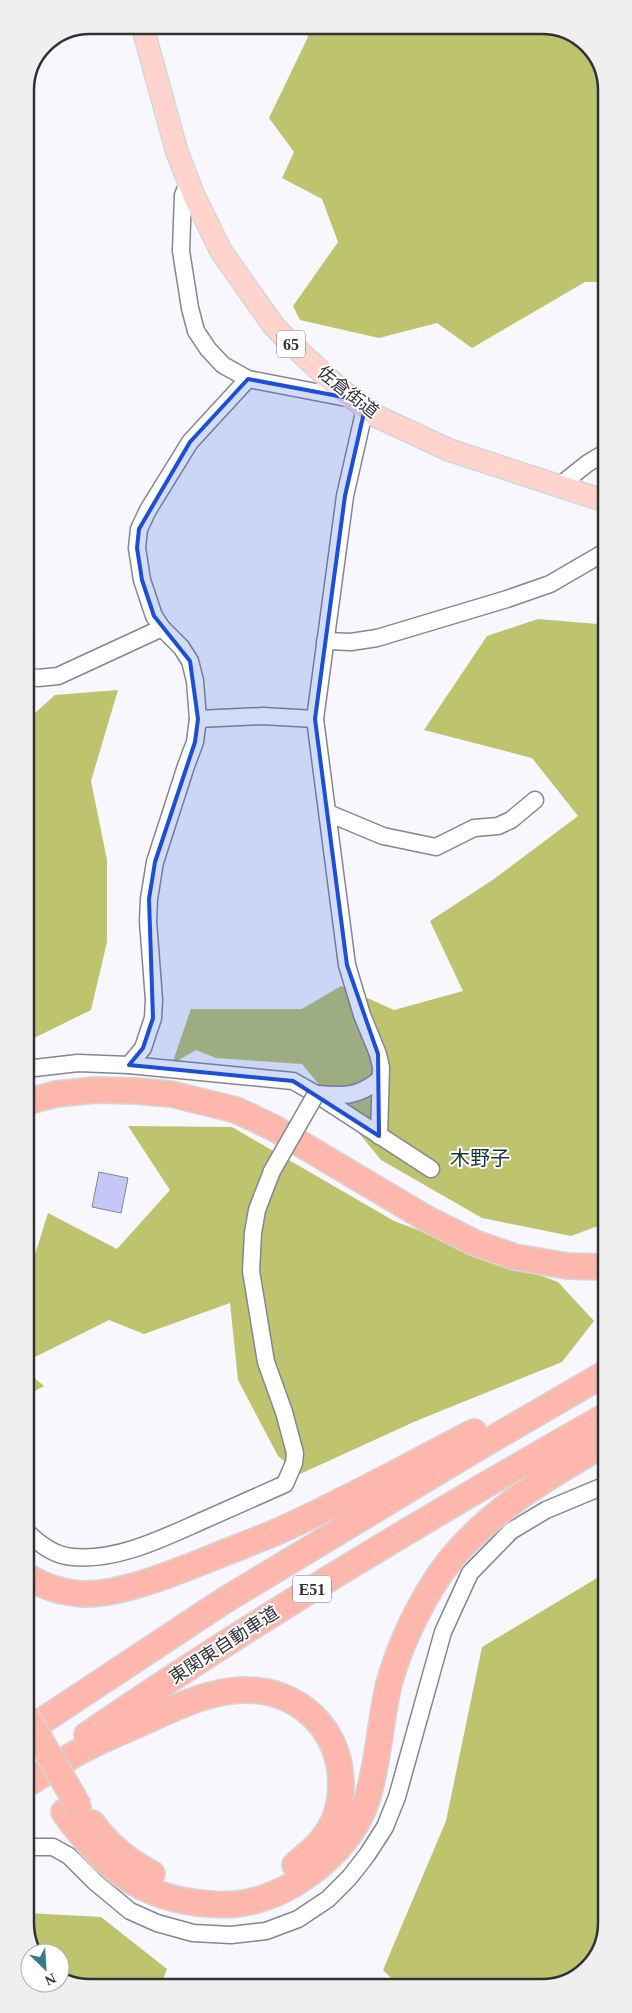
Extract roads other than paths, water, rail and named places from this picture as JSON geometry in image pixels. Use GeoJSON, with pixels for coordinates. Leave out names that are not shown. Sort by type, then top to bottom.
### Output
{"type":"FeatureCollection","features":[{"type":"Feature","properties":{"kind":"highway"},"geometry":{"type":"LineString","coordinates":[[34,1100],[56,1094],[112,1090],[171,1094],[228,1108],[274,1128],[427,1220],[475,1244],[524,1259],[567,1266],[598,1267]]}},
{"type":"Feature","properties":{"kind":"highway"},"geometry":{"type":"LineString","coordinates":[[34,1580],[41,1585],[55,1589],[85,1594],[108,1592],[174,1572],[280,1530],[326,1508],[598,1367]]}},
{"type":"Feature","properties":{"kind":"highway","name":"東関東自動車道"},"geometry":{"type":"LineString","coordinates":[[34,1727],[222,1602],[468,1453],[598,1378]]}},
{"type":"Feature","properties":{"kind":"highway","name":"東関東自動車道"},"geometry":{"type":"LineString","coordinates":[[34,1771],[130,1705],[345,1568],[496,1478],[598,1421]]}},
{"type":"Feature","properties":{"kind":"highway"},"geometry":{"type":"LineString","coordinates":[[34,1731],[72,1810],[79,1833],[105,1862],[121,1875],[145,1889],[171,1898],[204,1904],[244,1904],[294,1885],[336,1852],[356,1822],[368,1797],[389,1685],[409,1629],[431,1587],[459,1550],[479,1529],[525,1493],[598,1448]]}},
{"type":"Feature","properties":{"kind":"highway"},"geometry":{"type":"LineString","coordinates":[[34,1757],[72,1810],[140,1868],[158,1876],[191,1886],[245,1887],[269,1879],[295,1865],[322,1840],[330,1829],[341,1792],[339,1761],[335,1747],[324,1729],[303,1707],[281,1695],[263,1691],[244,1690],[223,1692],[177,1706],[87,1747],[34,1780]]}},
{"type":"Feature","properties":{"kind":"main road","name":"佐倉街道"},"geometry":{"type":"LineString","coordinates":[[144,34],[177,152],[189,182],[221,251],[273,325],[325,375],[376,416],[449,450],[598,499]]}},
{"type":"Feature","properties":{"kind":"street"},"geometry":{"type":"LineString","coordinates":[[189,182],[183,195],[181,251],[190,308],[196,331],[208,349],[223,365],[248,380],[359,403],[315,719],[347,965],[362,1015],[378,1054],[380,1067],[379,1136]]}},
{"type":"Feature","properties":{"kind":"street"},"geometry":{"type":"LineString","coordinates":[[129,1065],[143,1048],[153,1018],[154,1000],[148,921],[149,899],[156,862],[195,742],[198,719],[195,681],[190,661],[181,647],[162,628],[154,616],[142,580],[137,548],[139,529],[148,510],[190,442],[248,380]]}},
{"type":"Feature","properties":{"kind":"street"},"geometry":{"type":"LineString","coordinates":[[559,486],[598,457]]}},
{"type":"Feature","properties":{"kind":"street"},"geometry":{"type":"LineString","coordinates":[[325,641],[351,642],[377,638],[507,599],[550,584],[598,556]]}},
{"type":"Feature","properties":{"kind":"street"},"geometry":{"type":"LineString","coordinates":[[34,677],[58,676],[162,628]]}},
{"type":"Feature","properties":{"kind":"street"},"geometry":{"type":"LineString","coordinates":[[198,719],[264,716],[315,719]]}},
{"type":"Feature","properties":{"kind":"street"},"geometry":{"type":"LineString","coordinates":[[328,813],[384,836],[436,847],[474,828],[498,826],[511,820],[535,800]]}},
{"type":"Feature","properties":{"kind":"street"},"geometry":{"type":"LineString","coordinates":[[34,1068],[78,1063],[129,1065],[293,1081],[430,1169]]}},
{"type":"Feature","properties":{"kind":"street"},"geometry":{"type":"LineString","coordinates":[[316,1094],[352,1095],[365,1090],[379,1080]]}},
{"type":"Feature","properties":{"kind":"street"},"geometry":{"type":"LineString","coordinates":[[34,1539],[54,1552],[71,1557],[92,1558],[117,1554],[162,1539],[284,1484],[294,1463],[295,1453],[284,1412],[266,1362],[251,1272],[253,1233],[257,1210],[272,1171],[316,1094]]}},
{"type":"Feature","properties":{"kind":"street"},"geometry":{"type":"LineString","coordinates":[[34,1847],[53,1847],[69,1856],[95,1882],[130,1911],[193,1933],[231,1935],[266,1930],[298,1920],[328,1899],[349,1878],[385,1827],[398,1797],[443,1632],[470,1573],[512,1531],[546,1510],[598,1489]]}},
{"type":"Feature","properties":{"kind":"district","name":"木野子"},"geometry":{"type":"Point","coordinates":[480,1158]}}]}
